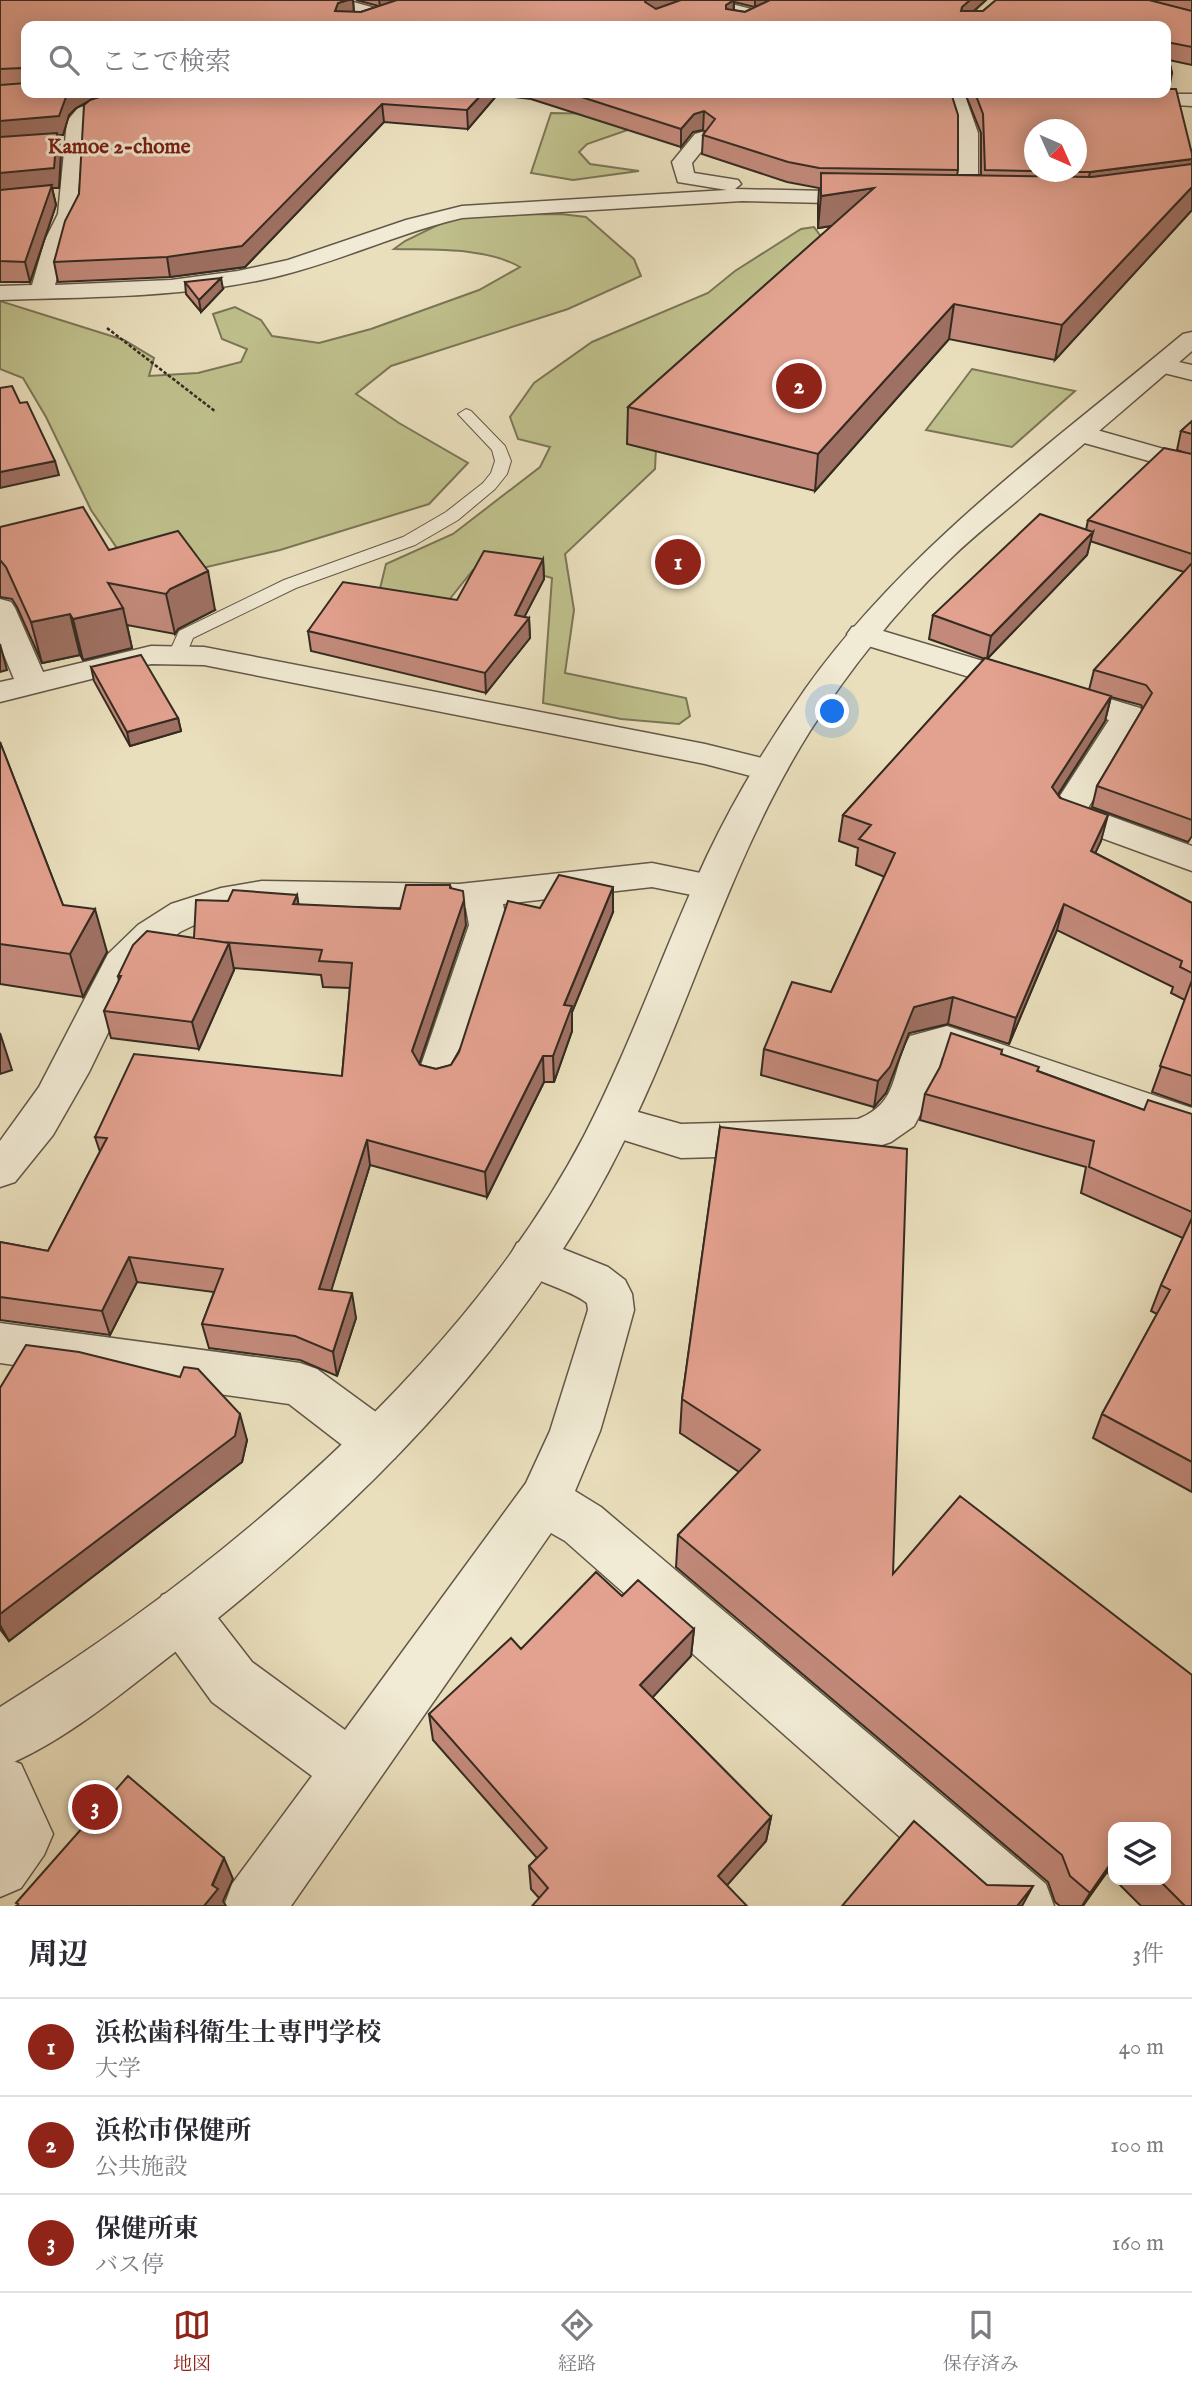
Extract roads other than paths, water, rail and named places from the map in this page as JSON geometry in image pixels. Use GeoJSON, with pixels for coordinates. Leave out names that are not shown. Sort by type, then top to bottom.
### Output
{"type":"FeatureCollection","features":[{"type":"Feature","properties":{"kind":"street"},"geometry":{"type":"LineString","coordinates":[[327,0],[385,12],[362,21]]}},
{"type":"Feature","properties":{"kind":"street"},"geometry":{"type":"LineString","coordinates":[[667,14],[701,2],[763,12],[740,21]]}},
{"type":"Feature","properties":{"kind":"street"},"geometry":{"type":"LineString","coordinates":[[87,98],[106,104]]}},
{"type":"Feature","properties":{"kind":"street"},"geometry":{"type":"LineString","coordinates":[[42,292],[57,240],[69,214],[63,195],[67,143],[79,116],[126,98]]}},
{"type":"Feature","properties":{"kind":"street"},"geometry":{"type":"LineString","coordinates":[[957,98],[968,133],[968,190],[971,200]]}},
{"type":"Feature","properties":{"kind":"street"},"geometry":{"type":"LineString","coordinates":[[1154,98],[1192,100]]}},
{"type":"Feature","properties":{"kind":"street"},"geometry":{"type":"LineString","coordinates":[[702,138],[682,162],[685,178],[735,184],[746,188],[746,195]]}},
{"type":"Feature","properties":{"kind":"street"},"geometry":{"type":"LineString","coordinates":[[0,293],[206,283],[276,270],[462,212],[746,195],[891,198]]}},
{"type":"Feature","properties":{"kind":"street"},"geometry":{"type":"LineString","coordinates":[[944,199],[994,200]]}},
{"type":"Feature","properties":{"kind":"street"},"geometry":{"type":"LineString","coordinates":[[206,283],[208,289],[263,287],[382,259]]}},
{"type":"Feature","properties":{"kind":"street"},"geometry":{"type":"LineString","coordinates":[[0,1740],[108,1670],[239,1570],[351,1469],[445,1370],[533,1256],[581,1181],[626,1096],[712,887],[747,811],[810,704],[863,634],[940,552],[1079,433],[1177,369],[1192,339]]}},
{"type":"Feature","properties":{"kind":"street"},"geometry":{"type":"LineString","coordinates":[[1079,433],[1192,466]]}},
{"type":"Feature","properties":{"kind":"street"},"geometry":{"type":"LineString","coordinates":[[0,608],[32,684]]}},
{"type":"Feature","properties":{"kind":"street"},"geometry":{"type":"LineString","coordinates":[[863,634],[1128,715],[1067,813],[1192,859]]}},
{"type":"Feature","properties":{"kind":"street"},"geometry":{"type":"LineString","coordinates":[[0,692],[124,660],[178,653],[705,754],[770,770]]}},
{"type":"Feature","properties":{"kind":"street"},"geometry":{"type":"LineString","coordinates":[[0,1170],[37,1125],[56,1093],[122,964],[137,945],[156,929],[205,903],[262,893],[459,896],[652,874],[712,887]]}},
{"type":"Feature","properties":{"kind":"street"},"geometry":{"type":"LineString","coordinates":[[438,1077],[488,925],[483,894]]}},
{"type":"Feature","properties":{"kind":"street"},"geometry":{"type":"LineString","coordinates":[[613,1121],[681,1141],[858,1136],[880,1131],[896,1121],[906,1107],[925,1047],[947,1041],[1192,1125]]}},
{"type":"Feature","properties":{"kind":"street"},"geometry":{"type":"LineString","coordinates":[[254,1906],[544,1500],[567,1453],[611,1310],[609,1294],[592,1281],[533,1256]]}},
{"type":"Feature","properties":{"kind":"street"},"geometry":{"type":"LineString","coordinates":[[0,1342],[300,1384],[377,1442]]}},
{"type":"Feature","properties":{"kind":"street"},"geometry":{"type":"LineString","coordinates":[[544,1500],[583,1524],[1024,1906]]}},
{"type":"Feature","properties":{"kind":"street"},"geometry":{"type":"LineString","coordinates":[[181,1614],[232,1682],[351,1770]]}},
{"type":"Feature","properties":{"kind":"street"},"geometry":{"type":"LineString","coordinates":[[0,1785],[23,1834],[0,1867]]}},
{"type":"Feature","properties":{"kind":"lane"},"geometry":{"type":"LineString","coordinates":[[178,653],[185,635],[290,584],[409,541],[452,516],[489,486],[499,474],[503,461],[499,449],[466,414]]}},
{"type":"Feature","properties":{"kind":"place","name":"浜松市保健所"},"geometry":{"type":"Point","coordinates":[799,386]}},
{"type":"Feature","properties":{"kind":"place","name":"浜松歯科衛生士専門学校"},"geometry":{"type":"Point","coordinates":[678,562]}},
{"type":"Feature","properties":{"kind":"place","name":"保健所東"},"geometry":{"type":"Point","coordinates":[95,1807]}},
{"type":"Feature","properties":{"kind":"district","name":"Kamoe 2-chome"},"geometry":{"type":"Point","coordinates":[119,147]}}]}
